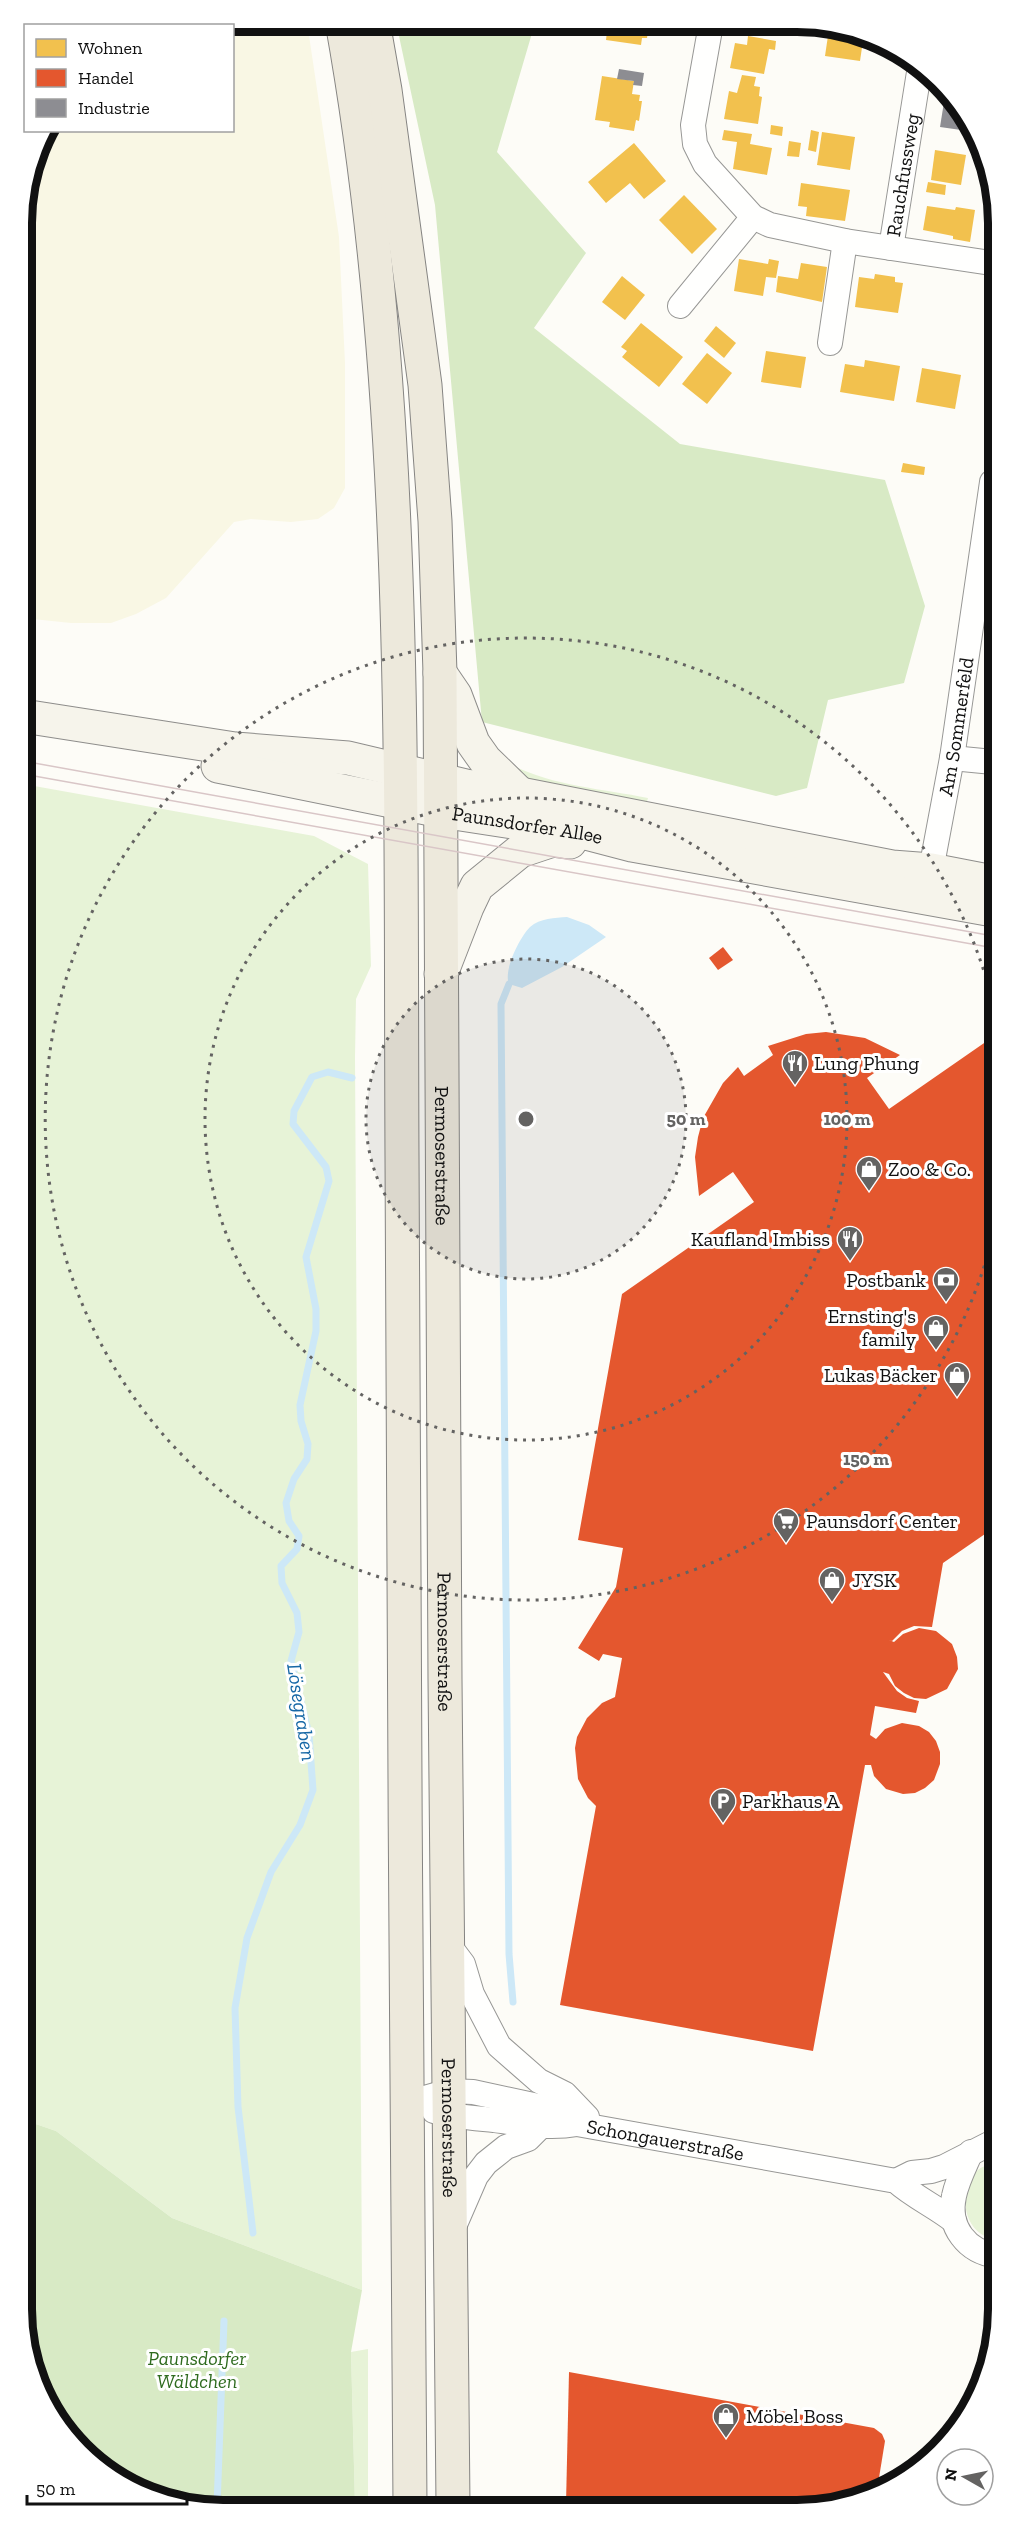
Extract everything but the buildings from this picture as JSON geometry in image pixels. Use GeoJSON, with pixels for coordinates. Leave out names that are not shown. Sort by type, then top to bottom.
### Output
{"type":"FeatureCollection","features":[{"type":"Feature","properties":{"kind":"main road","name":"Permoserstraße"},"geometry":{"type":"LineString","coordinates":[[344,32],[355,94],[369,204],[384,375],[394,533],[399,769],[410,2500]]}},
{"type":"Feature","properties":{"kind":"main road","name":"Permoserstraße"},"geometry":{"type":"LineString","coordinates":[[375,32],[385,90],[425,385],[435,520],[441,673],[441,974],[453,2500]]}},
{"type":"Feature","properties":{"kind":"main road"},"geometry":{"type":"LineString","coordinates":[[441,673],[455,695],[473,743],[485,760],[520,794]]}},
{"type":"Feature","properties":{"kind":"main road","name":"Paunsdorfer Allee"},"geometry":{"type":"LineString","coordinates":[[32,718],[234,749],[348,758],[399,769],[441,795],[632,845],[928,884],[988,882]]}},
{"type":"Feature","properties":{"kind":"main road","name":"Paunsdorfer Allee"},"geometry":{"type":"LineString","coordinates":[[66,724],[108,741],[161,754],[399,802],[441,795],[466,786],[520,794],[892,867],[988,908]]}},
{"type":"Feature","properties":{"kind":"main road"},"geometry":{"type":"LineString","coordinates":[[441,974],[477,886],[520,851],[553,840],[609,847],[632,845]]}},
{"type":"Feature","properties":{"kind":"street"},"geometry":{"type":"LineString","coordinates":[[710,32],[693,125],[695,144],[705,164],[753,217],[770,225],[845,241],[988,262]]}},
{"type":"Feature","properties":{"kind":"street","name":"Rauchfussweg"},"geometry":{"type":"LineString","coordinates":[[891,248],[918,76]]}},
{"type":"Feature","properties":{"kind":"street"},"geometry":{"type":"LineString","coordinates":[[680,306],[753,217]]}},
{"type":"Feature","properties":{"kind":"street"},"geometry":{"type":"LineString","coordinates":[[830,344],[845,241]]}},
{"type":"Feature","properties":{"kind":"street","name":"Am Sommerfeld"},"geometry":{"type":"LineString","coordinates":[[928,884],[952,758],[986,560],[988,536]]}},
{"type":"Feature","properties":{"kind":"street"},"geometry":{"type":"LineString","coordinates":[[952,758],[988,761]]}},
{"type":"Feature","properties":{"kind":"street"},"geometry":{"type":"LineString","coordinates":[[448,1944],[464,1964],[472,1994],[499,2046],[539,2081],[565,2094],[587,2126]]}},
{"type":"Feature","properties":{"kind":"street","name":"Schongauerstraße"},"geometry":{"type":"LineString","coordinates":[[407,2103],[449,2103],[473,2092],[561,2110],[587,2126],[896,2181],[912,2196],[938,2208],[954,2221]]}},
{"type":"Feature","properties":{"kind":"street"},"geometry":{"type":"LineString","coordinates":[[449,2103],[541,2126],[587,2126]]}},
{"type":"Feature","properties":{"kind":"street"},"geometry":{"type":"LineString","coordinates":[[450,2234],[476,2176],[486,2163],[506,2147],[528,2139],[541,2126]]}},
{"type":"Feature","properties":{"kind":"street","name":"Schongauerstraße"},"geometry":{"type":"LineString","coordinates":[[896,2181],[912,2173],[944,2167],[987,2147]]}},
{"type":"Feature","properties":{"kind":"street","name":"Schongauerstraße"},"geometry":{"type":"LineString","coordinates":[[987,2149],[954,2193],[954,2221],[958,2234],[978,2250],[987,2253]]}},
{"type":"Feature","properties":{"kind":"shaded area"},"geometry":{"type":"Polygon","coordinates":[[[234,32],[308,32],[339,237],[345,363],[345,488],[334,508],[318,519],[291,522],[251,519],[234,522],[166,598],[136,614],[111,623],[71,623],[32,619],[32,210],[38,173],[46,150],[55,132],[234,132],[234,32]]]}},
{"type":"Feature","properties":{"kind":"green space"},"geometry":{"type":"Polygon","coordinates":[[[398,32],[532,32],[497,152],[586,253],[534,328],[680,444],[885,480],[925,606],[904,683],[828,700],[807,788],[776,796],[482,722],[435,205],[398,32]]]}},
{"type":"Feature","properties":{"kind":"green space"},"geometry":{"type":"Polygon","coordinates":[[[512,765],[544,778],[648,798],[646,805],[534,780],[518,775],[512,765]]]}},
{"type":"Feature","properties":{"kind":"green space"},"geometry":{"type":"Polygon","coordinates":[[[32,786],[314,836],[368,864],[371,966],[356,999],[355,1057],[362,2290],[172,2218],[56,2131],[32,2123],[32,786]]]}},
{"type":"Feature","properties":{"kind":"green space","name":"Paunsdorfer Wäldchen"},"geometry":{"type":"Polygon","coordinates":[[[32,2123],[56,2131],[172,2218],[362,2290],[351,2352],[355,2500],[223,2500],[185,2496],[138,2480],[106,2460],[71,2425],[57,2404],[38,2358],[33,2333],[32,2308],[32,2123]]]}},
{"type":"Feature","properties":{"kind":"green space"},"geometry":{"type":"Polygon","coordinates":[[[987,2165],[987,2237],[971,2224],[966,2205],[968,2185],[975,2172],[987,2165]]]}},
{"type":"Feature","properties":{"kind":"green space"},"geometry":{"type":"Polygon","coordinates":[[[368,2349],[368,2500],[355,2500],[351,2352],[368,2349]]]}},
{"type":"Feature","properties":{"kind":"water"},"geometry":{"type":"Polygon","coordinates":[[[567,917],[589,925],[606,937],[562,967],[522,988],[509,984],[510,962],[517,946],[530,927],[543,920],[567,917]]]}},
{"type":"Feature","properties":{"kind":"waterway"},"geometry":{"type":"LineString","coordinates":[[509,984],[501,1004],[509,1954],[513,2002]]}},
{"type":"Feature","properties":{"kind":"waterway","name":"Lösegraben"},"geometry":{"type":"LineString","coordinates":[[253,2233],[238,2107],[235,2008],[247,1938],[271,1872],[300,1825],[313,1790],[309,1734],[291,1661],[299,1632],[297,1613],[282,1583],[281,1566],[297,1549],[299,1536],[289,1521],[286,1503],[294,1479],[307,1459],[308,1444],[301,1421],[300,1405],[316,1331],[316,1309],[306,1257],[329,1181],[326,1167],[293,1124],[294,1111],[312,1077],[328,1072],[352,1078]]}},
{"type":"Feature","properties":{"kind":"waterway","name":"Lösegraben"},"geometry":{"type":"LineString","coordinates":[[217,2500],[224,2321]]}},
{"type":"Feature","properties":{"kind":"tram line"},"geometry":{"type":"LineString","coordinates":[[32,763],[988,935]]}},
{"type":"Feature","properties":{"kind":"tram line"},"geometry":{"type":"LineString","coordinates":[[32,776],[988,947]]}},
{"type":"Feature","properties":{"kind":"place","name":"Lung Phung"},"geometry":{"type":"Point","coordinates":[795,1086]}},
{"type":"Feature","properties":{"kind":"place","name":"Zoo & Co."},"geometry":{"type":"Point","coordinates":[869,1192]}},
{"type":"Feature","properties":{"kind":"place","name":"Kaufland Imbiss"},"geometry":{"type":"Point","coordinates":[850,1262]}},
{"type":"Feature","properties":{"kind":"place","name":"Postbank"},"geometry":{"type":"Point","coordinates":[946,1303]}},
{"type":"Feature","properties":{"kind":"place","name":"Ernsting's family"},"geometry":{"type":"Point","coordinates":[936,1351]}},
{"type":"Feature","properties":{"kind":"place","name":"Lukas Bäcker"},"geometry":{"type":"Point","coordinates":[957,1398]}},
{"type":"Feature","properties":{"kind":"place","name":"Paunsdorf Center"},"geometry":{"type":"Point","coordinates":[786,1544]}},
{"type":"Feature","properties":{"kind":"place","name":"JYSK"},"geometry":{"type":"Point","coordinates":[832,1603]}},
{"type":"Feature","properties":{"kind":"place","name":"Parkhaus A"},"geometry":{"type":"Point","coordinates":[723,1824]}},
{"type":"Feature","properties":{"kind":"place","name":"Möbel Boss"},"geometry":{"type":"Point","coordinates":[726,2439]}}]}
